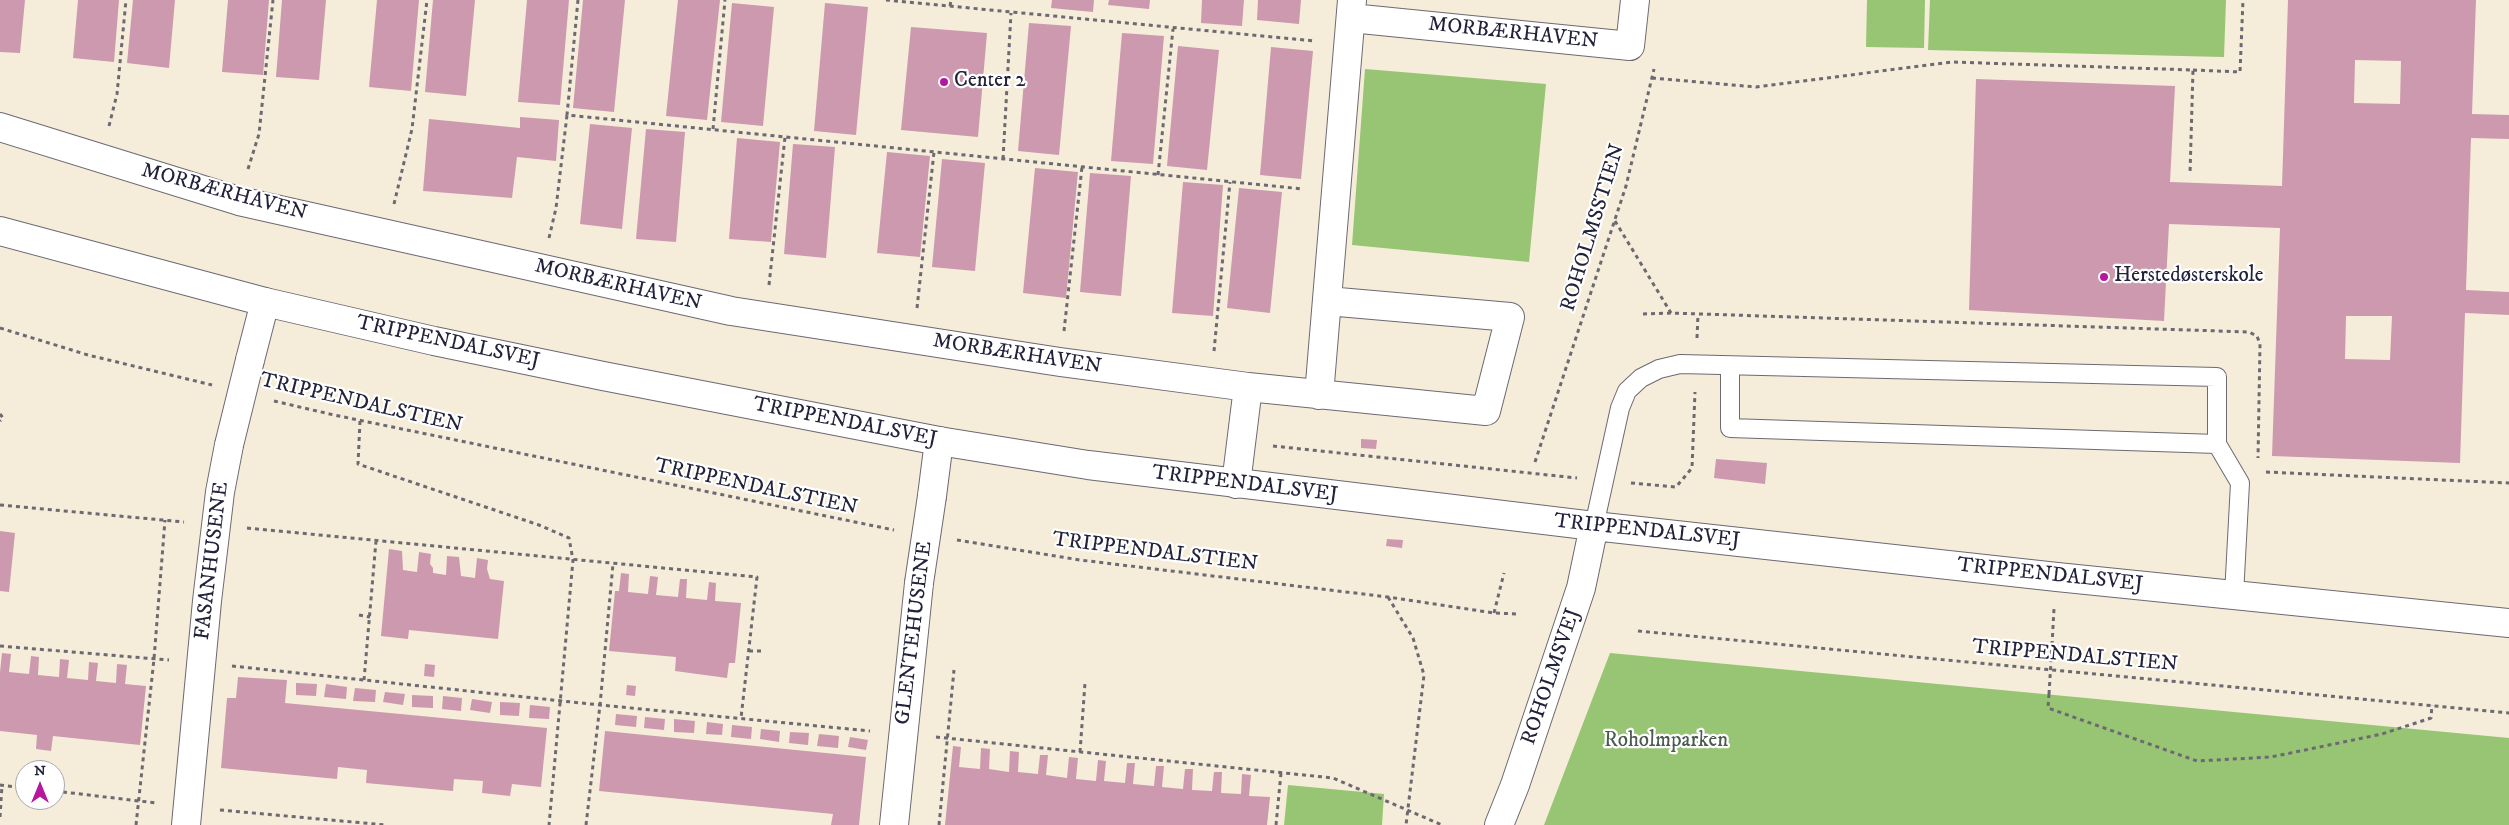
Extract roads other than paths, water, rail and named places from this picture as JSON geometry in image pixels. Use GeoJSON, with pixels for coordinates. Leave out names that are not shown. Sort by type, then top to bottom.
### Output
{"type":"FeatureCollection","features":[{"type":"Feature","properties":{"kind":"street","name":"MORBÆRHAVEN"},"geometry":{"type":"LineString","coordinates":[[1350,21],[1630,46],[1635,0]]}},
{"type":"Feature","properties":{"kind":"street"},"geometry":{"type":"LineString","coordinates":[[1319,395],[1350,21]]}},
{"type":"Feature","properties":{"kind":"street","name":"MORBÆRHAVEN"},"geometry":{"type":"LineString","coordinates":[[0,127],[239,201],[731,312],[1210,383],[1486,411],[1510,318],[1327,301]]}},
{"type":"Feature","properties":{"kind":"street","name":"TRIPPENDALSVEJ"},"geometry":{"type":"LineString","coordinates":[[0,231],[265,302],[603,376],[939,441],[1088,465],[1594,526],[2509,623]]}},
{"type":"Feature","properties":{"kind":"street","name":"FASANHUSENE"},"geometry":{"type":"LineString","coordinates":[[186,825],[216,525],[229,445],[265,302]]}},
{"type":"Feature","properties":{"kind":"street"},"geometry":{"type":"LineString","coordinates":[[1236,484],[1248,387]]}},
{"type":"Feature","properties":{"kind":"street","name":"GLENTEHUSENE"},"geometry":{"type":"LineString","coordinates":[[894,825],[920,583],[939,441]]}},
{"type":"Feature","properties":{"kind":"street","name":"ROHOLMSVEJ"},"geometry":{"type":"LineString","coordinates":[[1499,825],[1515,785],[1581,588],[1594,526]]}},
{"type":"Feature","properties":{"kind":"lane"},"geometry":{"type":"LineString","coordinates":[[1594,526],[1620,408],[1627,391],[1641,378],[1659,369],[1680,364],[2217,377],[2217,444],[2240,483],[2234,595]]}},
{"type":"Feature","properties":{"kind":"lane"},"geometry":{"type":"LineString","coordinates":[[1730,366],[1730,428],[2217,444]]}},
{"type":"Feature","properties":{"kind":"place","name":"Center 2"},"geometry":{"type":"Point","coordinates":[944,82]}},
{"type":"Feature","properties":{"kind":"place","name":"Herstedøsterskole"},"geometry":{"type":"Point","coordinates":[2104,277]}},
{"type":"Feature","properties":{"kind":"park label","name":"Roholmparken"},"geometry":{"type":"Point","coordinates":[1666,742]}}]}
